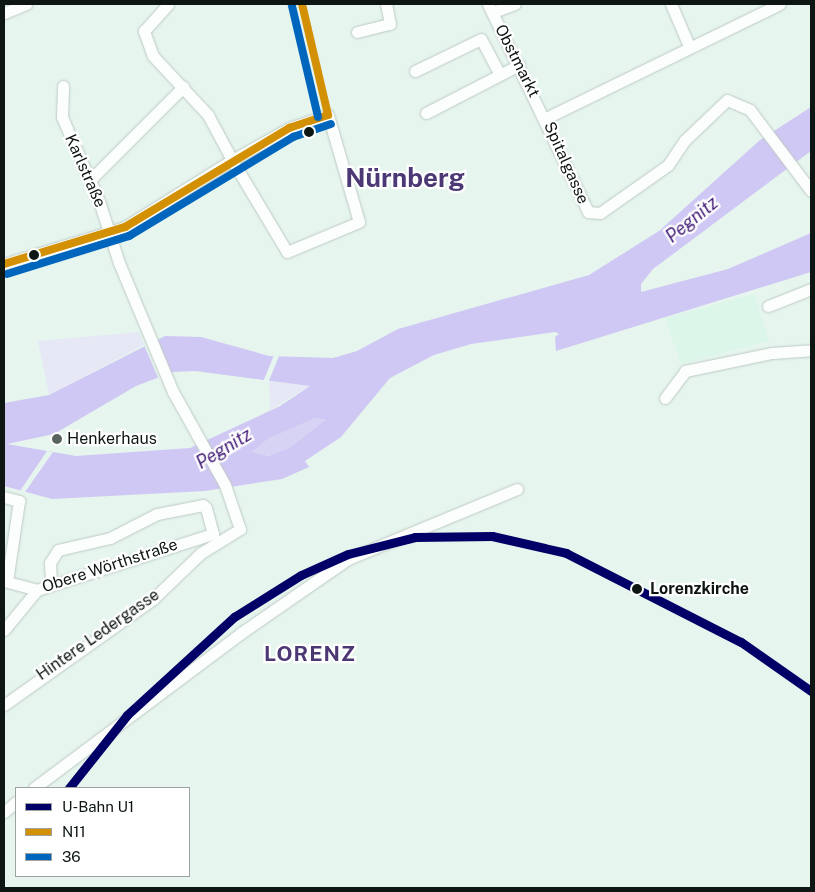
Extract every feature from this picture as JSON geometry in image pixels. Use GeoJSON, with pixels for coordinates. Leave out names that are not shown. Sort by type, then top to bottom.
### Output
{"type":"FeatureCollection","features":[{"type":"Feature","properties":{"kind":"street"},"geometry":{"type":"LineString","coordinates":[[4,13],[26,4]]}},
{"type":"Feature","properties":{"kind":"street"},"geometry":{"type":"LineString","coordinates":[[4,264],[110,232],[148,214],[232,160],[289,128],[328,115],[359,222],[287,252],[232,160],[208,115],[153,56],[144,31],[168,4]]}},
{"type":"Feature","properties":{"kind":"street","name":"Obstmarkt"},"geometry":{"type":"LineString","coordinates":[[515,4],[490,8],[543,113]]}},
{"type":"Feature","properties":{"kind":"street"},"geometry":{"type":"LineString","coordinates":[[671,4],[689,46]]}},
{"type":"Feature","properties":{"kind":"street"},"geometry":{"type":"LineString","coordinates":[[543,113],[780,4]]}},
{"type":"Feature","properties":{"kind":"street"},"geometry":{"type":"LineString","coordinates":[[357,32],[390,24],[386,6]]}},
{"type":"Feature","properties":{"kind":"street","name":"Obstmarkt"},"geometry":{"type":"LineString","coordinates":[[415,71],[481,39],[500,74]]}},
{"type":"Feature","properties":{"kind":"street"},"geometry":{"type":"LineString","coordinates":[[426,113],[518,65]]}},
{"type":"Feature","properties":{"kind":"street","name":"Karlstraße"},"geometry":{"type":"LineString","coordinates":[[64,86],[62,113],[90,180],[151,341],[165,375],[225,485],[240,528]]}},
{"type":"Feature","properties":{"kind":"street"},"geometry":{"type":"LineString","coordinates":[[90,180],[183,87]]}},
{"type":"Feature","properties":{"kind":"street","name":"Spitalgasse"},"geometry":{"type":"LineString","coordinates":[[543,113],[588,212],[600,213],[668,165],[685,140],[727,100],[742,104],[760,122],[811,191]]}},
{"type":"Feature","properties":{"kind":"street"},"geometry":{"type":"LineString","coordinates":[[768,306],[811,289]]}},
{"type":"Feature","properties":{"kind":"street"},"geometry":{"type":"LineString","coordinates":[[665,398],[685,371],[772,353],[811,350]]}},
{"type":"Feature","properties":{"kind":"street"},"geometry":{"type":"LineString","coordinates":[[35,787],[196,666],[348,559],[517,489]]}},
{"type":"Feature","properties":{"kind":"street"},"geometry":{"type":"LineString","coordinates":[[4,497],[19,501],[5,581]]}},
{"type":"Feature","properties":{"kind":"street","name":"Obere Wörthstraße"},"geometry":{"type":"LineString","coordinates":[[5,581],[37,590],[213,534],[203,505],[157,514],[110,538],[58,550],[50,563],[51,585]]}},
{"type":"Feature","properties":{"kind":"street","name":"Hintere Ledergasse"},"geometry":{"type":"LineString","coordinates":[[4,705],[153,599],[201,553],[240,528]]}},
{"type":"Feature","properties":{"kind":"street"},"geometry":{"type":"LineString","coordinates":[[4,630],[37,590]]}},
{"type":"Feature","properties":{"kind":"street"},"geometry":{"type":"LineString","coordinates":[[4,812],[15,803]]}},
{"type":"Feature","properties":{"kind":"shaded area"},"geometry":{"type":"Polygon","coordinates":[[[754,294],[769,341],[681,364],[665,318],[754,294]]]}},
{"type":"Feature","properties":{"kind":"shaded area"},"geometry":{"type":"Polygon","coordinates":[[[139,332],[144,345],[49,395],[38,341],[139,332]]]}},
{"type":"Feature","properties":{"kind":"shaded area"},"geometry":{"type":"Polygon","coordinates":[[[269,381],[311,385],[270,410],[269,381]]]}},
{"type":"Feature","properties":{"kind":"shaded area"},"geometry":{"type":"Polygon","coordinates":[[[316,418],[325,420],[289,448],[268,456],[252,452],[268,439],[316,418]]]}},
{"type":"Feature","properties":{"kind":"water","name":"Pegnitz"},"geometry":{"type":"Polygon","coordinates":[[[811,107],[811,151],[653,269],[641,284],[641,292],[728,269],[811,233],[811,272],[556,351],[555,337],[559,334],[555,332],[471,344],[434,355],[390,378],[341,437],[305,461],[309,467],[282,479],[205,491],[52,499],[4,486],[4,403],[49,395],[165,336],[201,337],[269,356],[333,358],[357,351],[398,329],[589,275],[659,231],[760,140],[811,107]],[[195,371],[173,372],[136,386],[54,434],[7,444],[76,456],[190,448],[280,406],[310,386],[195,371]],[[316,418],[268,439],[252,452],[268,456],[289,448],[325,420],[316,418]]]}},
{"type":"Feature","properties":{"kind":"pier"},"geometry":{"type":"Polygon","coordinates":[[[157,338],[171,372],[159,380],[144,345],[157,338]]]}},
{"type":"Feature","properties":{"kind":"pier"},"geometry":{"type":"Polygon","coordinates":[[[274,355],[279,356],[268,383],[263,382],[274,355]]]}},
{"type":"Feature","properties":{"kind":"pier"},"geometry":{"type":"Polygon","coordinates":[[[47,451],[53,452],[25,492],[20,491],[47,451]]]}},
{"type":"Feature","properties":{"kind":"metro line","name":"U1"},"geometry":{"type":"LineString","coordinates":[[70,787],[127,715],[234,617],[301,575],[348,554],[415,537],[492,536],[566,553],[741,642],[811,691]]}},
{"type":"Feature","properties":{"kind":"transit line","name":"N11"},"geometry":{"type":"LineString","coordinates":[[302,4],[328,115]]}},
{"type":"Feature","properties":{"kind":"transit line","name":"36"},"geometry":{"type":"LineString","coordinates":[[292,6],[318,117]]}},
{"type":"Feature","properties":{"kind":"transit line","name":"N11"},"geometry":{"type":"LineString","coordinates":[[4,264],[125,227],[289,128],[328,115]]}},
{"type":"Feature","properties":{"kind":"transit line","name":"36"},"geometry":{"type":"LineString","coordinates":[[7,274],[129,236],[293,137],[331,124]]}},
{"type":"Feature","properties":{"kind":"place","name":"Henkerhaus"},"geometry":{"type":"Point","coordinates":[57,439]}},
{"type":"Feature","properties":{"kind":"place","name":"Lorenzkirche"},"geometry":{"type":"Point","coordinates":[637,589]}},
{"type":"Feature","properties":{"kind":"district","name":"Nürnberg"},"geometry":{"type":"Point","coordinates":[405,178]}},
{"type":"Feature","properties":{"kind":"district","name":"LORENZ"},"geometry":{"type":"Point","coordinates":[310,654]}}]}
